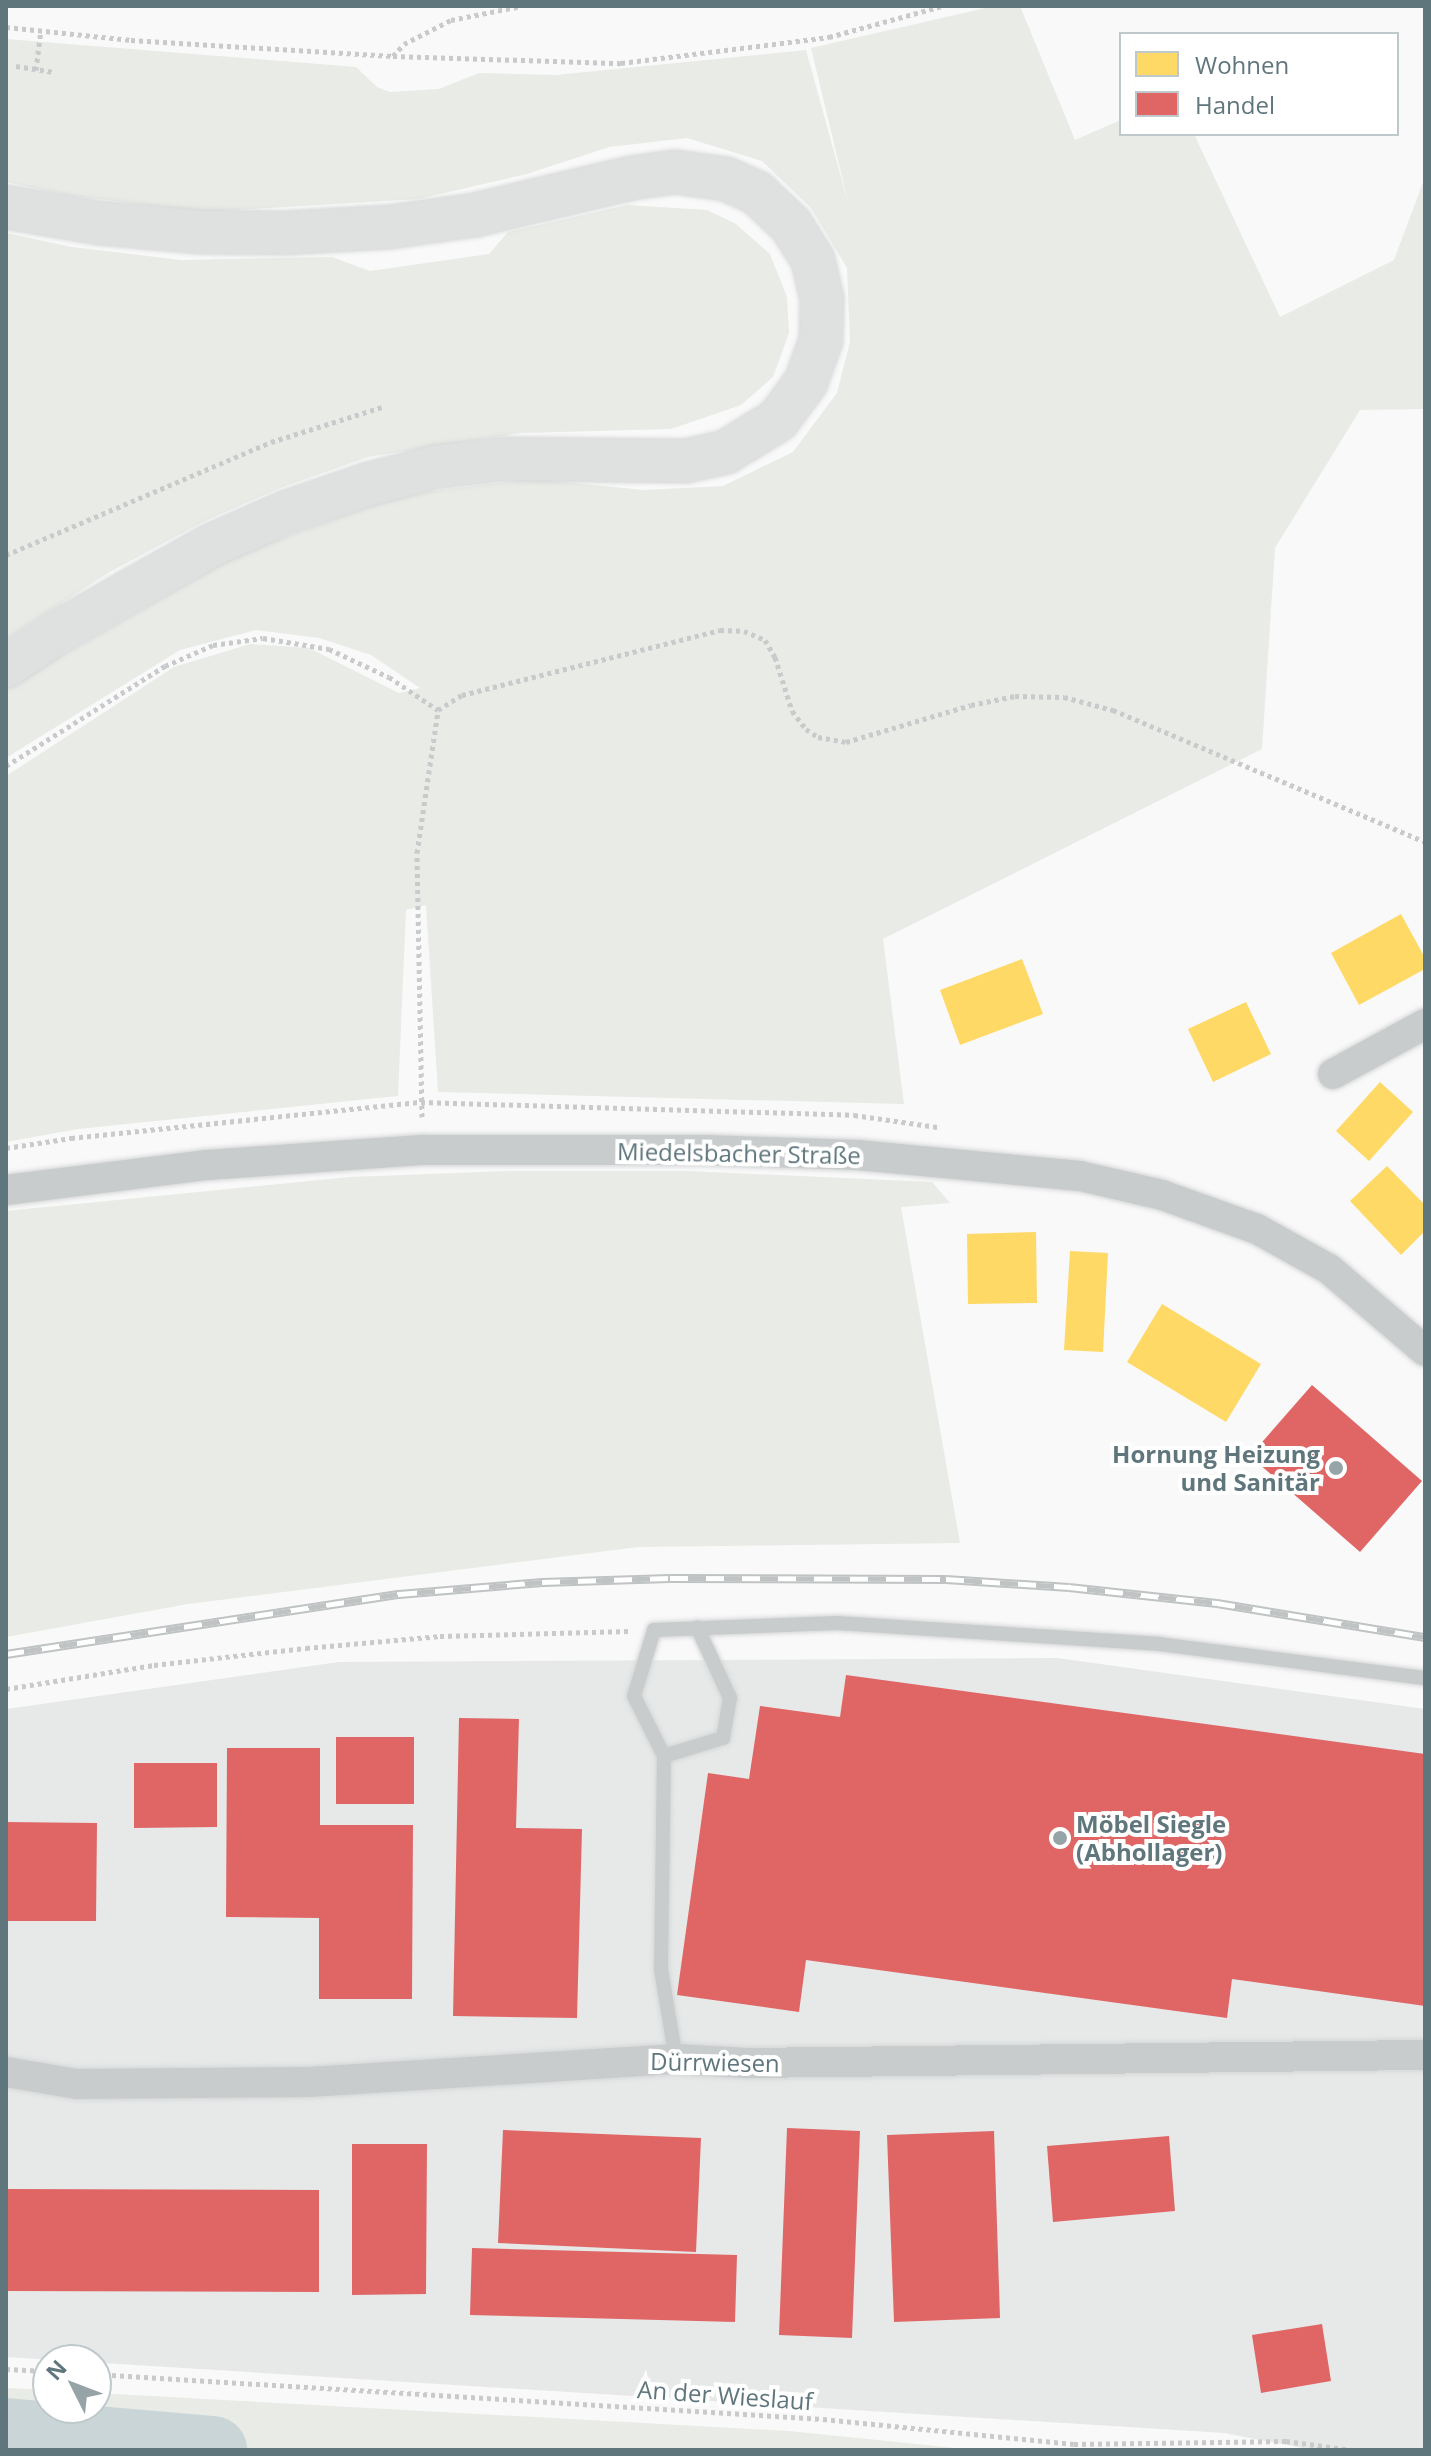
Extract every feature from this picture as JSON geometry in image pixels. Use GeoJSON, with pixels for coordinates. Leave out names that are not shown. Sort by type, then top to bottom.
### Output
{"type":"FeatureCollection","features":[{"type":"Feature","properties":{"kind":"main road"},"geometry":{"type":"LineString","coordinates":[[6,207],[100,223],[201,232],[285,233],[389,227],[475,215],[631,178],[675,172],[726,179],[757,193],[791,225],[813,260],[822,298],[821,340],[806,382],[778,420],[726,452],[686,461],[504,459],[435,467],[366,485],[287,512],[210,546],[74,623],[6,666]]}},
{"type":"Feature","properties":{"kind":"street"},"geometry":{"type":"LineString","coordinates":[[1333,1074],[1425,1024]]}},
{"type":"Feature","properties":{"kind":"street","name":"Miedelsbacher Straße"},"geometry":{"type":"LineString","coordinates":[[6,1190],[207,1165],[424,1150],[705,1150],[858,1155],[1080,1176],[1162,1195],[1257,1229],[1329,1269],[1425,1351]]}},
{"type":"Feature","properties":{"kind":"street","name":"Dürrwiesen"},"geometry":{"type":"LineString","coordinates":[[6,2072],[77,2084],[309,2082],[676,2059],[762,2063],[1425,2055]]}},
{"type":"Feature","properties":{"kind":"lane"},"geometry":{"type":"LineString","coordinates":[[676,2059],[661,1969],[664,1756],[634,1696],[654,1630],[837,1623],[1159,1644],[1425,1678]]}},
{"type":"Feature","properties":{"kind":"lane"},"geometry":{"type":"LineString","coordinates":[[664,1756],[723,1738],[730,1698],[697,1627]]}},
{"type":"Feature","properties":{"kind":"path"},"geometry":{"type":"LineString","coordinates":[[393,56],[404,44],[451,20],[522,6]]}},
{"type":"Feature","properties":{"kind":"path"},"geometry":{"type":"LineString","coordinates":[[6,27],[393,56],[621,63],[829,37],[942,6]]}},
{"type":"Feature","properties":{"kind":"path"},"geometry":{"type":"LineString","coordinates":[[36,70],[41,31]]}},
{"type":"Feature","properties":{"kind":"path"},"geometry":{"type":"LineString","coordinates":[[16,66],[54,72]]}},
{"type":"Feature","properties":{"kind":"path"},"geometry":{"type":"LineString","coordinates":[[6,555],[271,442],[382,407]]}},
{"type":"Feature","properties":{"kind":"path"},"geometry":{"type":"LineString","coordinates":[[424,1150],[417,853],[438,710],[462,695],[720,630],[744,631],[765,640],[775,657],[792,711],[806,729],[818,737],[846,742],[971,705],[1015,696],[1064,697],[1113,710],[1425,842]]}},
{"type":"Feature","properties":{"kind":"path"},"geometry":{"type":"LineString","coordinates":[[6,766],[165,666],[213,645],[263,638],[329,649],[389,677],[438,710]]}},
{"type":"Feature","properties":{"kind":"path"},"geometry":{"type":"LineString","coordinates":[[6,1689],[154,1665],[440,1636],[654,1630]]}},
{"type":"Feature","properties":{"kind":"path"},"geometry":{"type":"LineString","coordinates":[[6,2369],[32,2370]]}},
{"type":"Feature","properties":{"kind":"path","name":"An der Wieslauf"},"geometry":{"type":"LineString","coordinates":[[112,2375],[823,2419],[1074,2444],[1286,2441],[1351,2450]]}},
{"type":"Feature","properties":{"kind":"shaded area"},"geometry":{"type":"Polygon","coordinates":[[[994,6],[1020,6],[1075,140],[1119,121],[1119,136],[1195,136],[1280,317],[1394,260],[1425,177],[1425,409],[1360,410],[1275,548],[1262,749],[883,939],[904,1104],[438,1092],[426,905],[406,910],[398,1096],[78,1129],[6,1142],[6,776],[174,667],[250,644],[309,648],[399,693],[420,688],[371,655],[319,638],[256,630],[180,650],[6,758],[6,687],[239,554],[399,495],[531,479],[644,490],[723,486],[793,452],[837,393],[850,342],[847,268],[811,208],[762,161],[687,138],[609,147],[527,174],[418,199],[202,212],[67,195],[6,182],[6,39],[356,67],[377,87],[390,92],[439,89],[479,73],[556,75],[806,50],[849,206],[811,48],[994,6]]]}},
{"type":"Feature","properties":{"kind":"shaded area"},"geometry":{"type":"Polygon","coordinates":[[[627,205],[707,210],[736,224],[770,254],[787,297],[789,333],[773,377],[741,405],[671,429],[521,433],[368,457],[280,488],[203,522],[108,573],[6,639],[6,233],[72,247],[181,260],[332,257],[370,271],[489,254],[508,232],[627,205]]]}},
{"type":"Feature","properties":{"kind":"shaded area"},"geometry":{"type":"Polygon","coordinates":[[[508,1171],[687,1171],[932,1182],[950,1203],[901,1207],[960,1543],[638,1547],[188,1604],[6,1637],[6,1211],[350,1177],[508,1171]]]}},
{"type":"Feature","properties":{"kind":"shaded area"},"geometry":{"type":"Polygon","coordinates":[[[1057,1658],[1425,1709],[1425,2450],[1313,2450],[1224,2433],[112,2364],[112,2344],[32,2344],[32,2359],[6,2357],[6,1709],[339,1662],[1057,1658]]]}},
{"type":"Feature","properties":{"kind":"shaded area"},"geometry":{"type":"Polygon","coordinates":[[[6,2388],[32,2389],[32,2424],[112,2424],[112,2394],[789,2431],[975,2450],[6,2450],[6,2388]]]}},
{"type":"Feature","properties":{"kind":"building: Wohnen"},"geometry":{"type":"Polygon","coordinates":[[[1401,914],[1425,958],[1425,969],[1359,1005],[1331,953],[1401,914]]]}},
{"type":"Feature","properties":{"kind":"building: Wohnen"},"geometry":{"type":"Polygon","coordinates":[[[1022,959],[1043,1014],[960,1045],[940,990],[1022,959]]]}},
{"type":"Feature","properties":{"kind":"building: Wohnen"},"geometry":{"type":"Polygon","coordinates":[[[1246,1002],[1271,1054],[1213,1082],[1188,1029],[1246,1002]]]}},
{"type":"Feature","properties":{"kind":"building: Wohnen"},"geometry":{"type":"Polygon","coordinates":[[[1380,1082],[1413,1112],[1369,1161],[1336,1131],[1380,1082]]]}},
{"type":"Feature","properties":{"kind":"building: Wohnen"},"geometry":{"type":"Polygon","coordinates":[[[1387,1166],[1425,1205],[1425,1231],[1401,1255],[1350,1201],[1387,1166]]]}},
{"type":"Feature","properties":{"kind":"building: Wohnen"},"geometry":{"type":"Polygon","coordinates":[[[1036,1232],[1037,1303],[968,1304],[967,1234],[1036,1232]]]}},
{"type":"Feature","properties":{"kind":"building: Wohnen"},"geometry":{"type":"Polygon","coordinates":[[[1070,1251],[1108,1253],[1103,1352],[1064,1350],[1070,1251]]]}},
{"type":"Feature","properties":{"kind":"building: Wohnen"},"geometry":{"type":"Polygon","coordinates":[[[1162,1304],[1261,1364],[1226,1422],[1127,1362],[1162,1304]]]}},
{"type":"Feature","properties":{"kind":"building: Handel","name":"Hornung Heizung und Sanitär"},"geometry":{"type":"Polygon","coordinates":[[[1312,1385],[1422,1481],[1360,1552],[1250,1456],[1312,1385]]]}},
{"type":"Feature","properties":{"kind":"building: Handel"},"geometry":{"type":"Polygon","coordinates":[[[846,1675],[1425,1754],[1425,2006],[1232,1979],[1227,2018],[806,1960],[799,2012],[677,1995],[708,1773],[749,1779],[760,1706],[840,1717],[846,1675]]]}},
{"type":"Feature","properties":{"kind":"building: Handel"},"geometry":{"type":"Polygon","coordinates":[[[459,1718],[519,1719],[516,1828],[582,1829],[577,2018],[453,2016],[459,1718]]]}},
{"type":"Feature","properties":{"kind":"building: Handel"},"geometry":{"type":"Polygon","coordinates":[[[336,1737],[414,1737],[414,1804],[336,1804],[336,1737]]]}},
{"type":"Feature","properties":{"kind":"building: Handel"},"geometry":{"type":"Polygon","coordinates":[[[227,1748],[320,1748],[320,1825],[413,1825],[412,1999],[319,1999],[319,1918],[226,1917],[227,1748]]]}},
{"type":"Feature","properties":{"kind":"building: Handel"},"geometry":{"type":"Polygon","coordinates":[[[134,1763],[217,1763],[217,1827],[134,1828],[134,1763]]]}},
{"type":"Feature","properties":{"kind":"building: Handel"},"geometry":{"type":"Polygon","coordinates":[[[6,1822],[97,1823],[96,1921],[6,1921],[6,1822]]]}},
{"type":"Feature","properties":{"kind":"building: Handel"},"geometry":{"type":"Polygon","coordinates":[[[787,2128],[860,2131],[852,2338],[779,2335],[787,2128]]]}},
{"type":"Feature","properties":{"kind":"building: Handel"},"geometry":{"type":"Polygon","coordinates":[[[503,2130],[701,2138],[696,2252],[498,2243],[503,2130]]]}},
{"type":"Feature","properties":{"kind":"building: Handel"},"geometry":{"type":"Polygon","coordinates":[[[994,2131],[1000,2318],[894,2322],[887,2135],[994,2131]]]}},
{"type":"Feature","properties":{"kind":"building: Handel"},"geometry":{"type":"Polygon","coordinates":[[[1169,2136],[1175,2211],[1053,2222],[1047,2146],[1169,2136]]]}},
{"type":"Feature","properties":{"kind":"building: Handel"},"geometry":{"type":"Polygon","coordinates":[[[352,2144],[427,2144],[426,2294],[352,2295],[352,2144]]]}},
{"type":"Feature","properties":{"kind":"building: Handel"},"geometry":{"type":"Polygon","coordinates":[[[6,2189],[319,2190],[319,2292],[6,2291],[6,2189]]]}},
{"type":"Feature","properties":{"kind":"building: Handel"},"geometry":{"type":"Polygon","coordinates":[[[472,2248],[737,2255],[735,2322],[470,2315],[472,2248]]]}},
{"type":"Feature","properties":{"kind":"building: Handel"},"geometry":{"type":"Polygon","coordinates":[[[1322,2324],[1331,2381],[1261,2393],[1252,2335],[1322,2324]]]}},
{"type":"Feature","properties":{"kind":"waterway"},"geometry":{"type":"LineString","coordinates":[[6,2432],[213,2450]]}},
{"type":"Feature","properties":{"kind":"railway"},"geometry":{"type":"LineString","coordinates":[[6,1654],[399,1594],[542,1582],[670,1578],[946,1579],[1069,1587],[1217,1603],[1425,1637]]}},
{"type":"Feature","properties":{"kind":"place","name":"Hornung Heizung und Sanitär"},"geometry":{"type":"Point","coordinates":[1336,1468]}},
{"type":"Feature","properties":{"kind":"place","name":"Möbel Siegle (Abhollager)"},"geometry":{"type":"Point","coordinates":[1060,1838]}}]}
